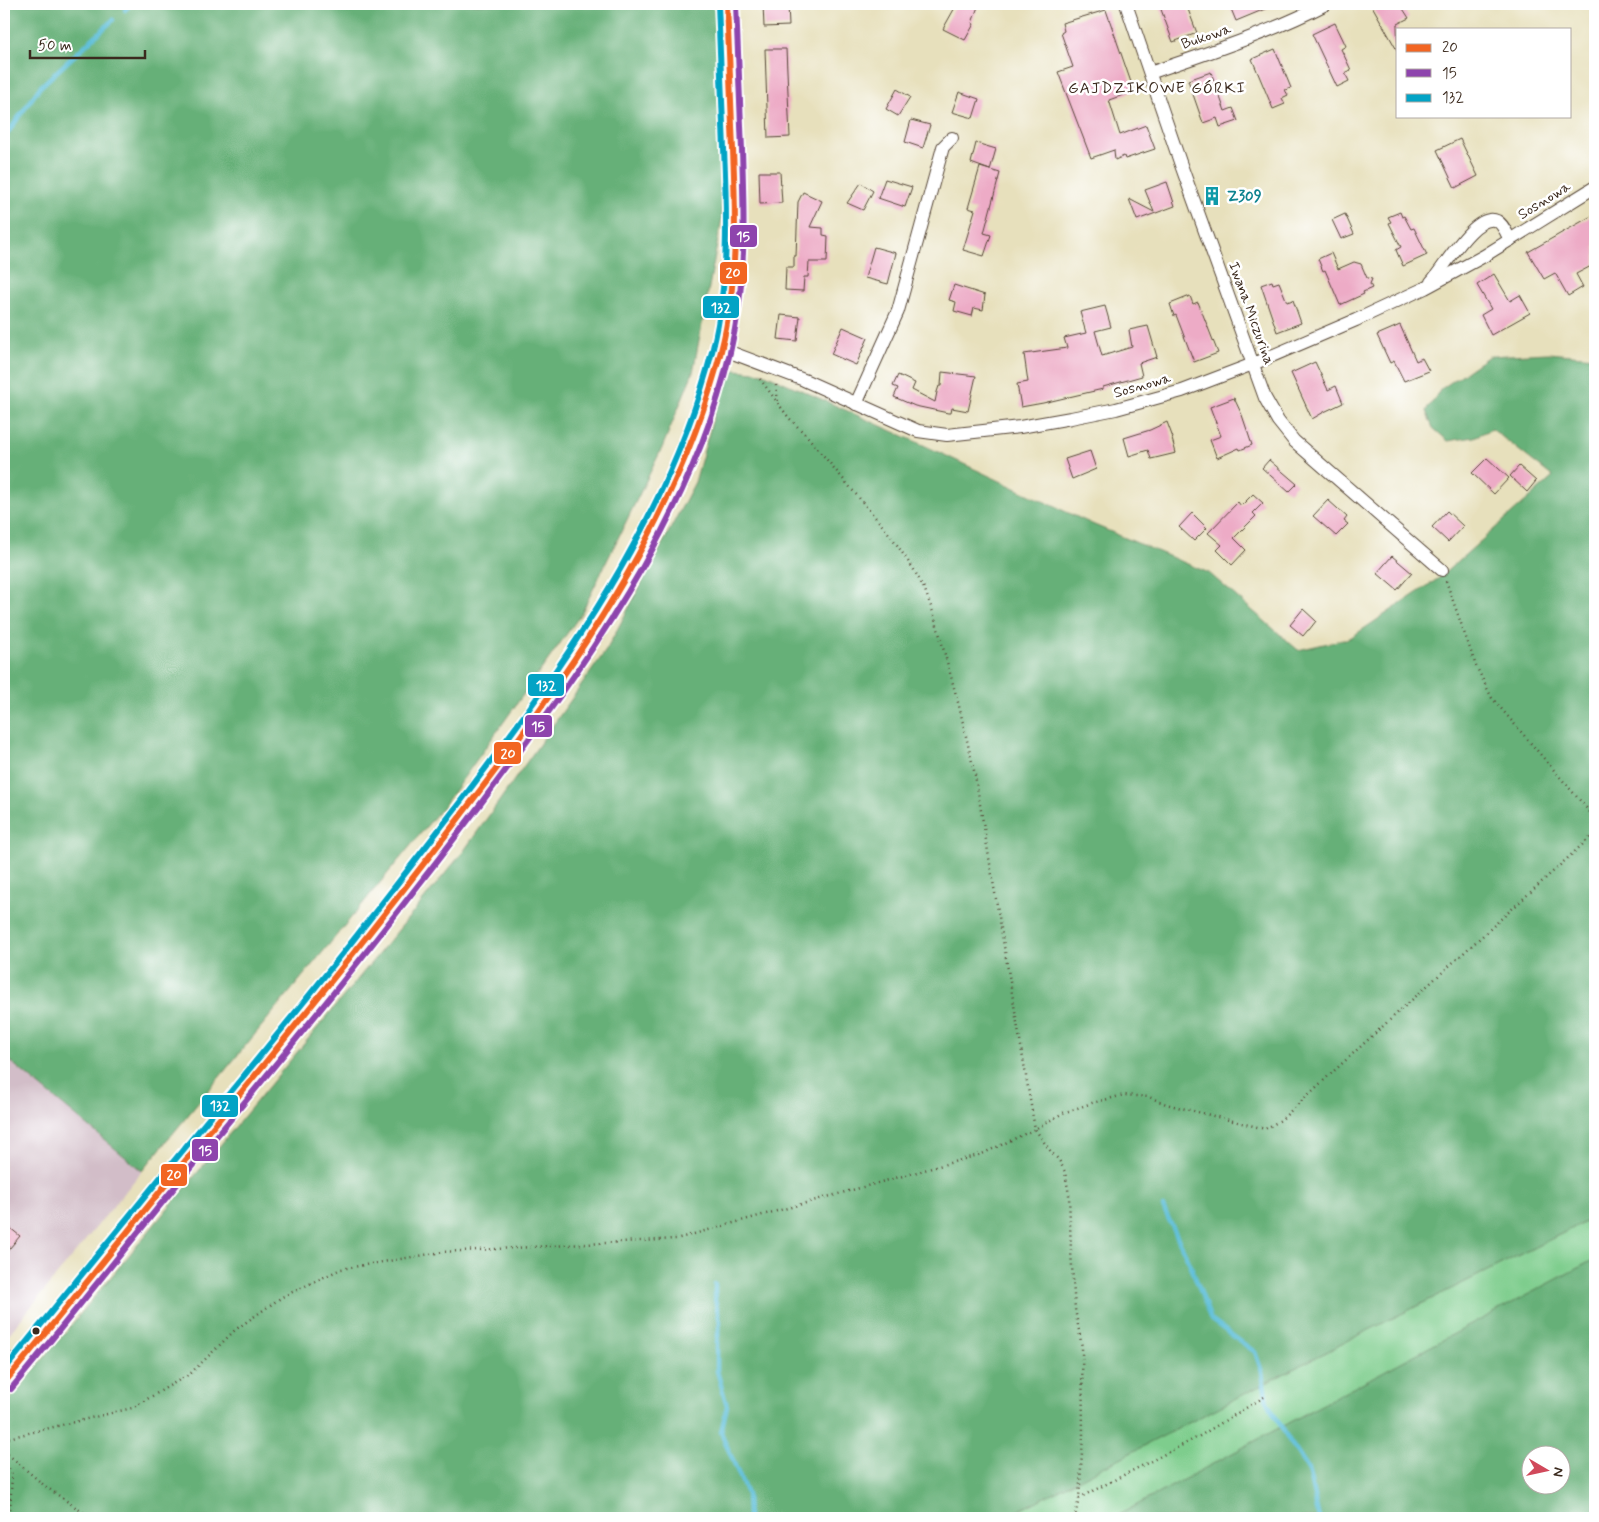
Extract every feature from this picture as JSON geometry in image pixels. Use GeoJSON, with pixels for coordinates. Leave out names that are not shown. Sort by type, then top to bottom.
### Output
{"type":"FeatureCollection","features":[{"type":"Feature","properties":{"kind":"main road"},"geometry":{"type":"LineString","coordinates":[[4,1383],[313,1005],[455,825],[555,688],[620,588],[646,542],[668,499],[693,442],[722,350],[732,283],[735,239],[727,4]]}},
{"type":"Feature","properties":{"kind":"street","name":"Iwana Miczurina"},"geometry":{"type":"LineString","coordinates":[[1126,4],[1181,165],[1253,364],[1266,398],[1278,421],[1294,441],[1442,570]]}},
{"type":"Feature","properties":{"kind":"street","name":"Bukowa"},"geometry":{"type":"LineString","coordinates":[[1150,73],[1245,40],[1326,4]]}},
{"type":"Feature","properties":{"kind":"street"},"geometry":{"type":"LineString","coordinates":[[856,404],[898,311],[944,147],[952,138]]}},
{"type":"Feature","properties":{"kind":"street","name":"Sosnowa"},"geometry":{"type":"LineString","coordinates":[[722,350],[804,380],[918,432],[947,435],[1037,424],[1116,409],[1182,390],[1253,364],[1425,288],[1510,240],[1595,187]]}},
{"type":"Feature","properties":{"kind":"street","name":"Sosnowa"},"geometry":{"type":"LineString","coordinates":[[1425,288],[1434,279],[1464,238],[1484,223],[1496,220],[1510,240]]}},
{"type":"Feature","properties":{"kind":"lane"},"geometry":{"type":"LineString","coordinates":[[4,1352],[20,1364]]}},
{"type":"Feature","properties":{"kind":"path"},"geometry":{"type":"LineString","coordinates":[[745,358],[789,418],[807,436],[891,536],[914,570],[935,618],[959,706],[975,775],[1036,1129],[1051,1152],[1059,1160],[1065,1172],[1069,1195],[1075,1309],[1082,1347],[1083,1437],[1079,1498],[1075,1518]]}},
{"type":"Feature","properties":{"kind":"path"},"geometry":{"type":"LineString","coordinates":[[774,369],[778,403]]}},
{"type":"Feature","properties":{"kind":"path"},"geometry":{"type":"LineString","coordinates":[[1442,570],[1476,666],[1492,698],[1595,818]]}},
{"type":"Feature","properties":{"kind":"path"},"geometry":{"type":"LineString","coordinates":[[4,1439],[132,1408],[191,1374],[235,1330],[282,1297],[341,1269],[442,1252],[676,1239],[982,1154],[1036,1129],[1063,1113],[1124,1095],[1149,1097],[1166,1104],[1265,1129],[1281,1120],[1595,833]]}},
{"type":"Feature","properties":{"kind":"path"},"geometry":{"type":"LineString","coordinates":[[1079,1498],[1198,1437],[1264,1397]]}},
{"type":"Feature","properties":{"kind":"path"},"geometry":{"type":"LineString","coordinates":[[4,1451],[45,1486],[91,1518]]}},
{"type":"Feature","properties":{"kind":"path"},"geometry":{"type":"LineString","coordinates":[[4,1460],[12,1474],[10,1511],[6,1518]]}},
{"type":"Feature","properties":{"kind":"shaded area"},"geometry":{"type":"Polygon","coordinates":[[[4,1056],[142,1171],[4,1340],[4,1056]]]}},
{"type":"Feature","properties":{"kind":"green space"},"geometry":{"type":"Polygon","coordinates":[[[4,4],[716,4],[722,218],[693,372],[662,448],[581,614],[445,804],[142,1171],[4,1056],[4,4]]]}},
{"type":"Feature","properties":{"kind":"green space"},"geometry":{"type":"Polygon","coordinates":[[[1548,353],[1595,357],[1595,1217],[1361,1334],[1004,1518],[4,1518],[4,1406],[463,852],[607,649],[695,482],[727,369],[763,373],[1092,524],[1209,573],[1298,650],[1350,638],[1439,578],[1553,477],[1492,429],[1474,437],[1448,441],[1433,428],[1426,411],[1441,389],[1489,356],[1548,353]]]}},
{"type":"Feature","properties":{"kind":"green space"},"geometry":{"type":"Polygon","coordinates":[[[1595,1217],[1595,1259],[1113,1518],[1004,1518],[1361,1334],[1595,1217]]]}},
{"type":"Feature","properties":{"kind":"green space"},"geometry":{"type":"Polygon","coordinates":[[[1595,1259],[1595,1518],[1113,1518],[1375,1376],[1595,1259]]]}},
{"type":"Feature","properties":{"kind":"building"},"geometry":{"type":"Polygon","coordinates":[[[763,4],[788,4],[789,26],[764,27],[763,4]]]}},
{"type":"Feature","properties":{"kind":"building"},"geometry":{"type":"Polygon","coordinates":[[[957,4],[979,4],[972,23],[974,24],[965,40],[943,29],[957,4]]]}},
{"type":"Feature","properties":{"kind":"building"},"geometry":{"type":"Polygon","coordinates":[[[1159,4],[1186,4],[1197,33],[1173,42],[1159,4]]]}},
{"type":"Feature","properties":{"kind":"building"},"geometry":{"type":"Polygon","coordinates":[[[1229,4],[1277,4],[1236,21],[1229,4]]]}},
{"type":"Feature","properties":{"kind":"building"},"geometry":{"type":"Polygon","coordinates":[[[1371,4],[1400,4],[1409,18],[1397,24],[1396,48],[1371,4]]]}},
{"type":"Feature","properties":{"kind":"building"},"geometry":{"type":"Polygon","coordinates":[[[1106,10],[1134,91],[1109,100],[1120,135],[1146,125],[1155,149],[1125,159],[1124,156],[1115,160],[1114,150],[1091,158],[1058,72],[1073,67],[1061,33],[1064,31],[1062,23],[1106,10]]]}},
{"type":"Feature","properties":{"kind":"building"},"geometry":{"type":"Polygon","coordinates":[[[1335,23],[1346,46],[1341,49],[1351,70],[1345,73],[1349,81],[1337,87],[1312,34],[1335,23]]]}},
{"type":"Feature","properties":{"kind":"building"},"geometry":{"type":"Polygon","coordinates":[[[765,49],[786,49],[790,137],[768,138],[765,49]]]}},
{"type":"Feature","properties":{"kind":"building"},"geometry":{"type":"Polygon","coordinates":[[[1275,49],[1291,88],[1285,90],[1288,95],[1282,98],[1285,104],[1273,109],[1252,59],[1275,49]]]}},
{"type":"Feature","properties":{"kind":"building"},"geometry":{"type":"Polygon","coordinates":[[[1211,72],[1225,111],[1233,108],[1238,121],[1220,127],[1217,118],[1203,123],[1188,80],[1211,72]]]}},
{"type":"Feature","properties":{"kind":"building"},"geometry":{"type":"Polygon","coordinates":[[[897,89],[910,97],[898,116],[886,109],[897,89]]]}},
{"type":"Feature","properties":{"kind":"building"},"geometry":{"type":"Polygon","coordinates":[[[959,92],[979,99],[973,118],[952,112],[959,92]]]}},
{"type":"Feature","properties":{"kind":"building"},"geometry":{"type":"Polygon","coordinates":[[[911,120],[930,125],[923,148],[905,142],[911,120]]]}},
{"type":"Feature","properties":{"kind":"building"},"geometry":{"type":"Polygon","coordinates":[[[1460,139],[1478,176],[1455,188],[1437,150],[1460,139]]]}},
{"type":"Feature","properties":{"kind":"building"},"geometry":{"type":"Polygon","coordinates":[[[976,143],[996,149],[990,170],[971,163],[976,143]]]}},
{"type":"Feature","properties":{"kind":"building"},"geometry":{"type":"Polygon","coordinates":[[[980,167],[1000,173],[984,233],[991,235],[984,256],[963,250],[975,210],[968,208],[980,167]]]}},
{"type":"Feature","properties":{"kind":"building"},"geometry":{"type":"Polygon","coordinates":[[[759,172],[780,172],[782,203],[760,204],[759,172]]]}},
{"type":"Feature","properties":{"kind":"building"},"geometry":{"type":"Polygon","coordinates":[[[885,179],[912,187],[905,207],[878,198],[885,179]]]}},
{"type":"Feature","properties":{"kind":"building"},"geometry":{"type":"Polygon","coordinates":[[[1167,182],[1175,206],[1137,220],[1129,199],[1154,212],[1145,190],[1167,182]]]}},
{"type":"Feature","properties":{"kind":"building"},"geometry":{"type":"Polygon","coordinates":[[[861,183],[873,191],[863,210],[847,203],[861,183]]]}},
{"type":"Feature","properties":{"kind":"building"},"geometry":{"type":"Polygon","coordinates":[[[803,192],[822,201],[810,227],[823,228],[823,235],[828,236],[827,262],[809,262],[808,277],[804,277],[803,291],[785,290],[786,267],[794,267],[798,202],[803,192]]]}},
{"type":"Feature","properties":{"kind":"building"},"geometry":{"type":"Polygon","coordinates":[[[1400,212],[1411,229],[1414,228],[1427,255],[1403,266],[1396,250],[1401,247],[1388,217],[1400,212]]]}},
{"type":"Feature","properties":{"kind":"building"},"geometry":{"type":"Polygon","coordinates":[[[1345,214],[1354,234],[1341,239],[1332,220],[1345,214]]]}},
{"type":"Feature","properties":{"kind":"building"},"geometry":{"type":"Polygon","coordinates":[[[1595,214],[1595,264],[1576,274],[1583,287],[1568,296],[1555,273],[1544,279],[1528,252],[1595,214]]]}},
{"type":"Feature","properties":{"kind":"building"},"geometry":{"type":"Polygon","coordinates":[[[874,247],[896,253],[888,284],[865,278],[874,247]]]}},
{"type":"Feature","properties":{"kind":"building"},"geometry":{"type":"Polygon","coordinates":[[[1331,253],[1338,269],[1354,262],[1361,264],[1367,278],[1372,279],[1370,284],[1372,288],[1363,292],[1364,294],[1340,305],[1325,270],[1323,271],[1318,259],[1331,253]]]}},
{"type":"Feature","properties":{"kind":"building"},"geometry":{"type":"Polygon","coordinates":[[[1494,274],[1510,301],[1520,295],[1530,313],[1491,335],[1481,315],[1491,309],[1477,285],[1494,274]]]}},
{"type":"Feature","properties":{"kind":"building"},"geometry":{"type":"Polygon","coordinates":[[[1272,281],[1273,284],[1279,282],[1287,302],[1293,300],[1301,323],[1277,332],[1261,285],[1272,281]]]}},
{"type":"Feature","properties":{"kind":"building"},"geometry":{"type":"Polygon","coordinates":[[[954,285],[985,295],[983,310],[974,308],[972,316],[954,311],[956,302],[949,300],[954,285]]]}},
{"type":"Feature","properties":{"kind":"building"},"geometry":{"type":"Polygon","coordinates":[[[1190,296],[1193,304],[1198,302],[1218,353],[1194,362],[1170,304],[1190,296]]]}},
{"type":"Feature","properties":{"kind":"building"},"geometry":{"type":"Polygon","coordinates":[[[1105,306],[1111,327],[1095,331],[1102,356],[1132,347],[1129,330],[1148,326],[1157,357],[1139,363],[1142,376],[1103,387],[1103,389],[1021,407],[1017,384],[1028,382],[1024,354],[1067,348],[1064,338],[1086,333],[1080,312],[1105,306]]]}},
{"type":"Feature","properties":{"kind":"building"},"geometry":{"type":"Polygon","coordinates":[[[781,315],[800,317],[797,341],[778,339],[781,315]]]}},
{"type":"Feature","properties":{"kind":"building"},"geometry":{"type":"Polygon","coordinates":[[[1400,325],[1416,361],[1422,358],[1429,371],[1404,381],[1394,361],[1390,363],[1377,335],[1400,325]]]}},
{"type":"Feature","properties":{"kind":"building"},"geometry":{"type":"Polygon","coordinates":[[[843,327],[868,338],[856,365],[831,354],[843,327]]]}},
{"type":"Feature","properties":{"kind":"building"},"geometry":{"type":"Polygon","coordinates":[[[1315,362],[1328,390],[1336,386],[1343,403],[1312,419],[1291,373],[1315,362]]]}},
{"type":"Feature","properties":{"kind":"building"},"geometry":{"type":"Polygon","coordinates":[[[942,372],[976,376],[968,411],[952,408],[951,413],[948,413],[915,406],[894,397],[898,388],[893,386],[898,375],[915,383],[912,390],[935,402],[939,386],[941,386],[942,372]]]}},
{"type":"Feature","properties":{"kind":"building"},"geometry":{"type":"Polygon","coordinates":[[[1234,398],[1252,445],[1240,450],[1239,448],[1217,458],[1210,440],[1221,436],[1210,407],[1234,398]]]}},
{"type":"Feature","properties":{"kind":"building"},"geometry":{"type":"Polygon","coordinates":[[[1167,422],[1176,453],[1151,459],[1148,450],[1129,456],[1124,438],[1150,430],[1167,422]]]}},
{"type":"Feature","properties":{"kind":"building"},"geometry":{"type":"Polygon","coordinates":[[[1090,451],[1096,469],[1072,479],[1065,459],[1090,451]]]}},
{"type":"Feature","properties":{"kind":"building"},"geometry":{"type":"Polygon","coordinates":[[[1487,458],[1509,478],[1494,494],[1472,473],[1487,458]]]}},
{"type":"Feature","properties":{"kind":"building"},"geometry":{"type":"Polygon","coordinates":[[[1269,460],[1297,484],[1289,492],[1262,468],[1269,460]]]}},
{"type":"Feature","properties":{"kind":"building"},"geometry":{"type":"Polygon","coordinates":[[[1519,466],[1536,481],[1527,492],[1510,476],[1519,466]]]}},
{"type":"Feature","properties":{"kind":"building"},"geometry":{"type":"Polygon","coordinates":[[[1253,494],[1263,503],[1253,513],[1256,516],[1234,538],[1246,550],[1232,565],[1217,550],[1222,545],[1208,533],[1238,502],[1241,506],[1253,494]]]}},
{"type":"Feature","properties":{"kind":"building"},"geometry":{"type":"Polygon","coordinates":[[[1328,500],[1347,517],[1344,521],[1348,524],[1336,536],[1313,516],[1328,500]]]}},
{"type":"Feature","properties":{"kind":"building"},"geometry":{"type":"Polygon","coordinates":[[[1447,511],[1463,526],[1448,542],[1432,527],[1447,511]]]}},
{"type":"Feature","properties":{"kind":"building"},"geometry":{"type":"Polygon","coordinates":[[[1192,513],[1207,528],[1194,541],[1179,527],[1192,513]]]}},
{"type":"Feature","properties":{"kind":"building"},"geometry":{"type":"Polygon","coordinates":[[[1392,556],[1412,573],[1397,590],[1377,573],[1392,556]]]}},
{"type":"Feature","properties":{"kind":"building"},"geometry":{"type":"Polygon","coordinates":[[[1303,609],[1316,621],[1303,636],[1290,625],[1303,609]]]}},
{"type":"Feature","properties":{"kind":"building"},"geometry":{"type":"Polygon","coordinates":[[[4,1223],[20,1236],[4,1255],[4,1223]]]}},
{"type":"Feature","properties":{"kind":"waterway"},"geometry":{"type":"LineString","coordinates":[[125,10],[131,4]]}},
{"type":"Feature","properties":{"kind":"waterway"},"geometry":{"type":"LineString","coordinates":[[4,142],[7,134],[40,87],[113,20]]}},
{"type":"Feature","properties":{"kind":"waterway"},"geometry":{"type":"LineString","coordinates":[[1163,1207],[1191,1266],[1211,1320],[1255,1352],[1262,1372],[1267,1402],[1308,1469],[1319,1518]]}},
{"type":"Feature","properties":{"kind":"waterway"},"geometry":{"type":"LineString","coordinates":[[715,1284],[715,1299],[720,1322],[717,1342],[717,1371],[727,1406],[721,1432],[747,1494],[748,1518]]}},
{"type":"Feature","properties":{"kind":"transit line","name":"132"},"geometry":{"type":"LineString","coordinates":[[4,1370],[308,997],[470,790],[521,721],[589,621],[649,516],[674,462],[696,406],[713,348],[722,299],[726,249],[726,199],[718,4]]}},
{"type":"Feature","properties":{"kind":"transit line","name":"20"},"geometry":{"type":"LineString","coordinates":[[4,1383],[316,1000],[491,776],[562,678],[596,627],[656,521],[681,466],[703,410],[727,326],[733,276],[735,200],[727,4]]}},
{"type":"Feature","properties":{"kind":"transit line","name":"15"},"geometry":{"type":"LineString","coordinates":[[11,1389],[321,1009],[403,905],[537,728],[610,622],[643,566],[673,509],[699,451],[720,391],[739,307],[744,217],[736,4]]}},
{"type":"Feature","properties":{"kind":"place","name":"Z309"},"geometry":{"type":"Point","coordinates":[1212,196]}},
{"type":"Feature","properties":{"kind":"district","name":"GAJDZIKOWE GÓRKI"},"geometry":{"type":"Point","coordinates":[1157,87]}}]}
